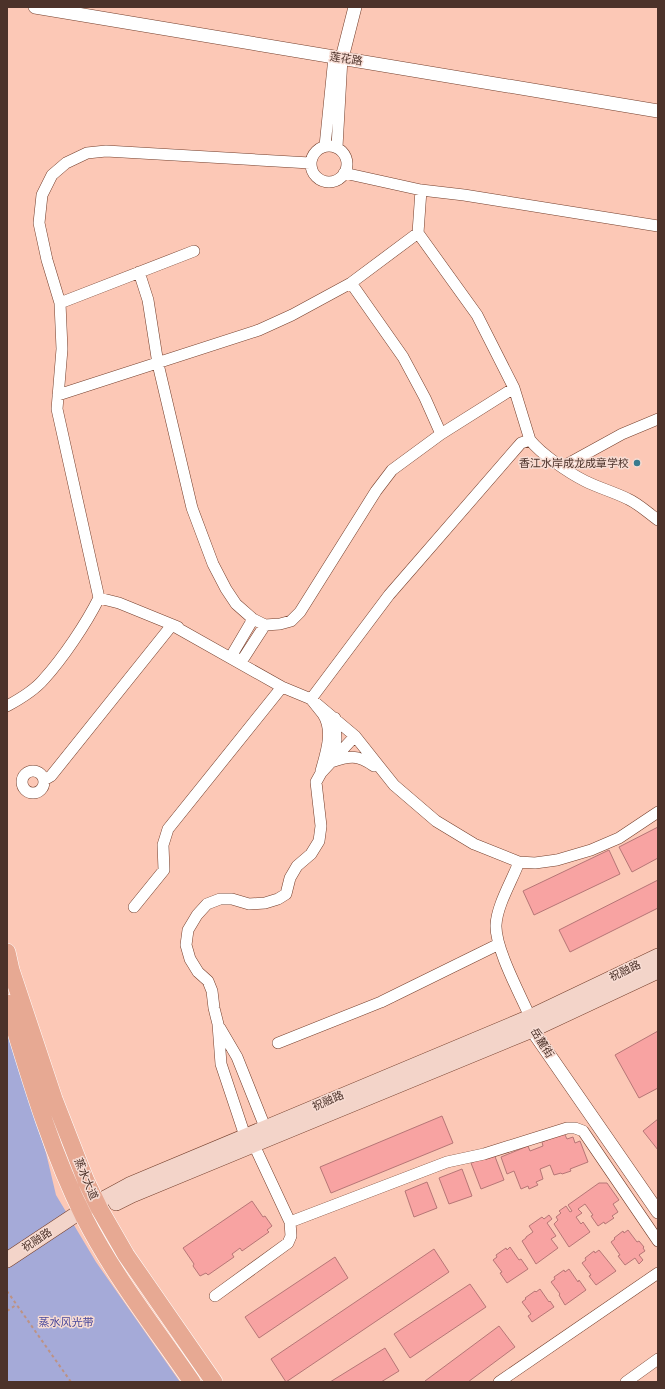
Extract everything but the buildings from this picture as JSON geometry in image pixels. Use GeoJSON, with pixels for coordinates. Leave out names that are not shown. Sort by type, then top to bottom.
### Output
{"type":"FeatureCollection","features":[{"type":"Feature","properties":{"kind":"main road","name":"蒸水大道"},"geometry":{"type":"LineString","coordinates":[[7,952],[11,970],[54,1099],[86,1181],[126,1255],[214,1382]]}},
{"type":"Feature","properties":{"kind":"main road","name":"祝融路"},"geometry":{"type":"LineString","coordinates":[[249,1140],[265,1127],[533,1024],[658,956]]}},
{"type":"Feature","properties":{"kind":"main road","name":"祝融路"},"geometry":{"type":"LineString","coordinates":[[7,1260],[99,1207],[132,1195],[249,1140],[533,1024],[658,971]]}},
{"type":"Feature","properties":{"kind":"main road","name":"蒸水大道"},"geometry":{"type":"LineString","coordinates":[[7,1003],[41,1111],[71,1189],[83,1215],[111,1265],[192,1382]]}},
{"type":"Feature","properties":{"kind":"main road","name":"祝融路"},"geometry":{"type":"LineString","coordinates":[[7,1268],[83,1215]]}},
{"type":"Feature","properties":{"kind":"street","name":"莲花路"},"geometry":{"type":"LineString","coordinates":[[35,7],[658,103]]}},
{"type":"Feature","properties":{"kind":"street","name":"莲花路"},"geometry":{"type":"LineString","coordinates":[[73,7],[658,111]]}},
{"type":"Feature","properties":{"kind":"street"},"geometry":{"type":"LineString","coordinates":[[325,146],[347,7]]}},
{"type":"Feature","properties":{"kind":"street"},"geometry":{"type":"LineString","coordinates":[[337,147],[339,54],[355,7]]}},
{"type":"Feature","properties":{"kind":"street"},"geometry":{"type":"LineString","coordinates":[[325,146],[337,147],[342,151],[347,161],[344,173],[340,177],[330,182],[324,181],[318,178],[311,169],[310,163],[312,157],[319,148],[325,146]]}},
{"type":"Feature","properties":{"kind":"street"},"geometry":{"type":"LineString","coordinates":[[7,706],[24,697],[44,680],[78,632],[99,598],[57,410],[62,349],[60,303],[46,260],[39,223],[42,195],[52,176],[66,163],[86,154],[106,151],[310,163]]}},
{"type":"Feature","properties":{"kind":"street"},"geometry":{"type":"LineString","coordinates":[[344,173],[422,190],[464,195],[658,226]]}},
{"type":"Feature","properties":{"kind":"street"},"geometry":{"type":"LineString","coordinates":[[422,190],[418,233],[477,316],[514,388],[530,440],[535,446],[562,467],[584,481],[628,499],[658,520]]}},
{"type":"Feature","properties":{"kind":"street"},"geometry":{"type":"LineString","coordinates":[[58,395],[158,364],[259,330],[292,315],[351,283],[418,233]]}},
{"type":"Feature","properties":{"kind":"street"},"geometry":{"type":"LineString","coordinates":[[60,303],[194,251]]}},
{"type":"Feature","properties":{"kind":"street"},"geometry":{"type":"LineString","coordinates":[[139,272],[148,300],[158,364],[192,508],[213,564],[226,589],[236,604],[253,620],[265,625],[280,624],[291,621],[300,612],[376,491],[392,470],[441,434],[514,388]]}},
{"type":"Feature","properties":{"kind":"street"},"geometry":{"type":"LineString","coordinates":[[351,283],[403,357],[425,398],[441,434]]}},
{"type":"Feature","properties":{"kind":"street"},"geometry":{"type":"LineString","coordinates":[[562,467],[622,434],[658,419]]}},
{"type":"Feature","properties":{"kind":"street"},"geometry":{"type":"LineString","coordinates":[[311,699],[389,595],[521,443],[530,440]]}},
{"type":"Feature","properties":{"kind":"street"},"geometry":{"type":"LineString","coordinates":[[99,598],[119,604],[207,639],[282,687],[311,699],[355,736],[382,772],[394,785],[436,821],[474,844],[519,862],[535,863],[557,860],[590,850],[619,838],[658,812]]}},
{"type":"Feature","properties":{"kind":"street"},"geometry":{"type":"LineString","coordinates":[[237,657],[253,620]]}},
{"type":"Feature","properties":{"kind":"street"},"geometry":{"type":"LineString","coordinates":[[44,780],[50,776],[172,625]]}},
{"type":"Feature","properties":{"kind":"street"},"geometry":{"type":"LineString","coordinates":[[237,657],[265,625]]}},
{"type":"Feature","properties":{"kind":"street"},"geometry":{"type":"LineString","coordinates":[[134,907],[164,870],[163,844],[168,829],[282,687]]}},
{"type":"Feature","properties":{"kind":"street"},"geometry":{"type":"LineString","coordinates":[[311,699],[323,715],[328,734],[327,747],[321,772]]}},
{"type":"Feature","properties":{"kind":"street"},"geometry":{"type":"LineString","coordinates":[[215,1296],[288,1243],[291,1236],[290,1222],[249,1140],[221,1064],[218,1024],[212,991],[208,981],[198,972],[190,959],[186,944],[188,930],[197,915],[207,904],[220,899],[232,899],[249,904],[265,903],[278,899],[286,894],[290,878],[297,866],[311,854],[319,841],[321,826],[316,782],[331,757],[334,748],[336,730],[335,718]]}},
{"type":"Feature","properties":{"kind":"street"},"geometry":{"type":"LineString","coordinates":[[321,772],[355,736]]}},
{"type":"Feature","properties":{"kind":"street"},"geometry":{"type":"LineString","coordinates":[[330,763],[343,758],[355,756],[365,759],[382,772]]}},
{"type":"Feature","properties":{"kind":"street"},"geometry":{"type":"LineString","coordinates":[[519,862],[499,910],[496,926],[499,944],[533,1024]]}},
{"type":"Feature","properties":{"kind":"street"},"geometry":{"type":"LineString","coordinates":[[278,1042],[381,1002],[499,944]]}},
{"type":"Feature","properties":{"kind":"street"},"geometry":{"type":"LineString","coordinates":[[218,1024],[237,1057],[265,1127]]}},
{"type":"Feature","properties":{"kind":"street","name":"岳麓街"},"geometry":{"type":"LineString","coordinates":[[533,1024],[658,1200]]}},
{"type":"Feature","properties":{"kind":"street","name":"岳麓街"},"geometry":{"type":"LineString","coordinates":[[533,1024],[658,1212]]}},
{"type":"Feature","properties":{"kind":"street"},"geometry":{"type":"LineString","coordinates":[[290,1222],[447,1162],[484,1154],[566,1128],[575,1128],[583,1131],[658,1241]]}},
{"type":"Feature","properties":{"kind":"street"},"geometry":{"type":"LineString","coordinates":[[499,1382],[658,1273]]}},
{"type":"Feature","properties":{"kind":"street"},"geometry":{"type":"LineString","coordinates":[[626,1382],[658,1359]]}},
{"type":"Feature","properties":{"kind":"path"},"geometry":{"type":"LineString","coordinates":[[7,1291],[71,1382]]}},
{"type":"Feature","properties":{"kind":"path"},"geometry":{"type":"LineString","coordinates":[[7,1311],[16,1305]]}},
{"type":"Feature","properties":{"kind":"green space","name":"蒸水风光带"},"geometry":{"type":"Polygon","coordinates":[[[7,1033],[46,1153],[56,1195],[96,1262],[180,1382],[7,1382],[7,1033]]]}},
{"type":"Feature","properties":{"kind":"place","name":"香江水岸成龙成章学校"},"geometry":{"type":"Point","coordinates":[637,463]}}]}
